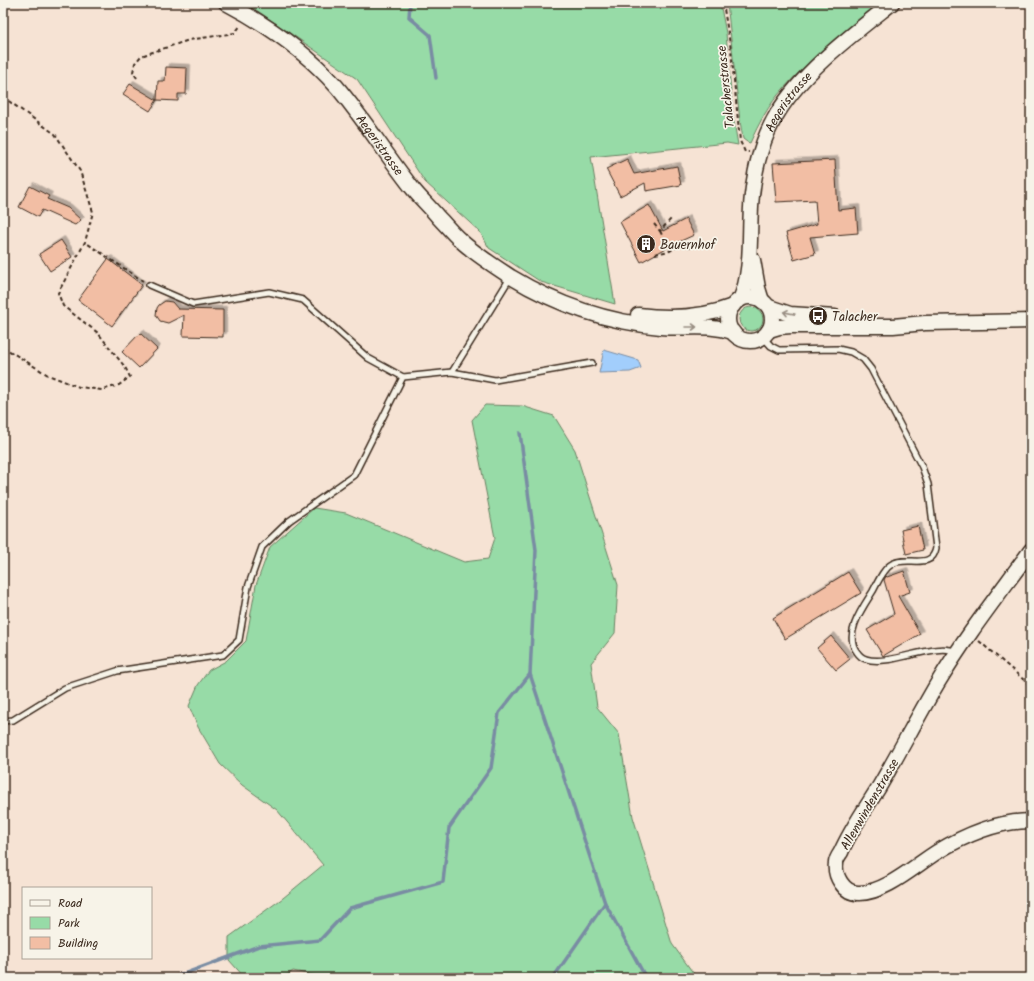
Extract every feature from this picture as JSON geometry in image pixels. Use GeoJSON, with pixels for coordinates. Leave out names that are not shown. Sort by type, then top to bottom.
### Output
{"type":"FeatureCollection","features":[{"type":"Feature","properties":{"kind":"main road","name":"Aegeristrasse"},"geometry":{"type":"LineString","coordinates":[[733,337],[729,320],[730,310],[744,290],[750,238],[752,195],[761,152],[776,115],[804,80],[821,62],[892,3]]}},
{"type":"Feature","properties":{"kind":"main road","name":"Aegeristrasse"},"geometry":{"type":"LineString","coordinates":[[223,6],[248,16],[273,32],[308,58],[336,86],[361,117],[413,189],[459,240],[510,276],[533,289],[571,306],[620,321],[642,325],[717,328],[733,337],[744,340],[757,340],[767,336],[779,327],[791,326],[894,326],[925,323],[1031,321]]}},
{"type":"Feature","properties":{"kind":"main road","name":"Aegeristrasse"},"geometry":{"type":"LineString","coordinates":[[750,238],[757,282],[772,318],[767,336]]}},
{"type":"Feature","properties":{"kind":"main road","name":"Aegeristrasse"},"geometry":{"type":"LineString","coordinates":[[533,289],[596,308],[652,316],[678,317],[712,314],[749,297],[758,298],[766,304],[790,314],[895,319],[925,323]]}},
{"type":"Feature","properties":{"kind":"main road","name":"Allenwindenstrasse"},"geometry":{"type":"LineString","coordinates":[[1031,550],[957,653],[937,684],[899,753],[844,844],[836,863],[837,876],[848,891],[866,893],[873,891],[903,875],[938,851],[966,837],[990,827],[1020,821],[1031,821]]}},
{"type":"Feature","properties":{"kind":"lane"},"geometry":{"type":"LineString","coordinates":[[452,372],[510,276]]}},
{"type":"Feature","properties":{"kind":"lane"},"geometry":{"type":"LineString","coordinates":[[149,285],[193,304],[269,292],[303,300],[368,358],[402,378],[452,372],[495,380],[592,363]]}},
{"type":"Feature","properties":{"kind":"lane"},"geometry":{"type":"LineString","coordinates":[[767,336],[774,348],[779,350],[838,349],[851,352],[863,359],[871,369],[901,426],[922,467],[928,484],[936,548],[935,554],[931,559],[925,561],[899,561],[892,564],[885,571],[857,617],[852,638],[853,646],[863,658],[871,661],[946,649],[957,653]]}},
{"type":"Feature","properties":{"kind":"lane"},"geometry":{"type":"LineString","coordinates":[[3,721],[13,720],[66,688],[118,671],[223,655],[239,640],[248,587],[262,547],[289,521],[354,475],[402,378]]}},
{"type":"Feature","properties":{"kind":"path"},"geometry":{"type":"LineString","coordinates":[[208,3],[223,6]]}},
{"type":"Feature","properties":{"kind":"path","name":"Talacherstrasse"},"geometry":{"type":"LineString","coordinates":[[723,3],[731,50],[740,141],[745,152],[761,152]]}},
{"type":"Feature","properties":{"kind":"path"},"geometry":{"type":"LineString","coordinates":[[137,78],[133,72],[135,63],[141,56],[189,40],[235,33],[248,16]]}},
{"type":"Feature","properties":{"kind":"path"},"geometry":{"type":"LineString","coordinates":[[3,97],[55,134],[80,170],[93,212],[85,242],[58,293],[63,306],[98,333],[125,367],[130,377],[119,385],[102,390],[79,387],[48,375],[3,347]]}},
{"type":"Feature","properties":{"kind":"path"},"geometry":{"type":"LineString","coordinates":[[660,231],[671,219]]}},
{"type":"Feature","properties":{"kind":"path"},"geometry":{"type":"LineString","coordinates":[[654,224],[660,231],[670,251]]}},
{"type":"Feature","properties":{"kind":"path"},"geometry":{"type":"LineString","coordinates":[[85,242],[149,285]]}},
{"type":"Feature","properties":{"kind":"path"},"geometry":{"type":"LineString","coordinates":[[655,254],[670,251],[682,244],[691,248]]}},
{"type":"Feature","properties":{"kind":"path"},"geometry":{"type":"LineString","coordinates":[[733,337],[749,347],[758,347],[767,336]]}},
{"type":"Feature","properties":{"kind":"path"},"geometry":{"type":"LineString","coordinates":[[971,634],[1031,686]]}},
{"type":"Feature","properties":{"kind":"green space"},"geometry":{"type":"Polygon","coordinates":[[[246,3],[720,3],[726,33],[733,116],[738,145],[727,143],[591,157],[615,304],[541,282],[489,248],[480,232],[425,182],[357,79],[246,3]]]}},
{"type":"Feature","properties":{"kind":"green space"},"geometry":{"type":"Polygon","coordinates":[[[727,3],[883,3],[806,65],[769,107],[750,143],[743,139],[740,121],[727,3]]]}},
{"type":"Feature","properties":{"kind":"green space"},"geometry":{"type":"Polygon","coordinates":[[[751,307],[760,310],[763,319],[760,328],[751,331],[742,328],[739,319],[742,310],[751,307]]]}},
{"type":"Feature","properties":{"kind":"green space"},"geometry":{"type":"Polygon","coordinates":[[[485,405],[522,406],[554,416],[575,450],[618,585],[615,633],[591,663],[597,707],[619,734],[633,817],[672,944],[697,978],[319,978],[318,976],[293,971],[283,978],[245,978],[229,960],[229,937],[283,898],[323,865],[277,810],[242,785],[220,764],[198,727],[189,706],[198,685],[209,670],[226,661],[246,641],[256,585],[270,547],[314,508],[346,513],[464,562],[488,559],[495,538],[472,420],[485,405]]]}},
{"type":"Feature","properties":{"kind":"water"},"geometry":{"type":"Polygon","coordinates":[[[604,350],[638,360],[641,368],[630,372],[599,373],[604,350]]]}},
{"type":"Feature","properties":{"kind":"building"},"geometry":{"type":"Polygon","coordinates":[[[166,67],[187,68],[186,94],[178,94],[178,101],[157,100],[158,81],[165,81],[166,67]]]}},
{"type":"Feature","properties":{"kind":"building"},"geometry":{"type":"Polygon","coordinates":[[[130,84],[157,100],[150,111],[123,94],[130,84]]]}},
{"type":"Feature","properties":{"kind":"building"},"geometry":{"type":"Polygon","coordinates":[[[627,159],[634,174],[677,166],[681,185],[646,191],[645,183],[620,196],[606,169],[627,159]]]}},
{"type":"Feature","properties":{"kind":"building"},"geometry":{"type":"Polygon","coordinates":[[[835,160],[838,210],[856,208],[858,233],[810,237],[815,254],[794,260],[786,233],[817,224],[815,200],[776,202],[773,163],[835,160]]]}},
{"type":"Feature","properties":{"kind":"building"},"geometry":{"type":"Polygon","coordinates":[[[30,186],[49,196],[47,199],[68,208],[81,220],[75,225],[42,210],[38,217],[19,207],[30,186]]]}},
{"type":"Feature","properties":{"kind":"building"},"geometry":{"type":"Polygon","coordinates":[[[649,205],[663,231],[686,219],[694,235],[641,262],[620,222],[649,205]]]}},
{"type":"Feature","properties":{"kind":"building"},"geometry":{"type":"Polygon","coordinates":[[[61,240],[72,257],[50,271],[39,254],[61,240]]]}},
{"type":"Feature","properties":{"kind":"building"},"geometry":{"type":"Polygon","coordinates":[[[108,259],[142,285],[112,326],[78,300],[108,259]]]}},
{"type":"Feature","properties":{"kind":"building"},"geometry":{"type":"Polygon","coordinates":[[[165,301],[172,302],[178,309],[223,310],[223,337],[183,336],[184,315],[168,323],[160,321],[156,315],[157,308],[165,301]]]}},
{"type":"Feature","properties":{"kind":"building"},"geometry":{"type":"Polygon","coordinates":[[[140,333],[157,349],[139,368],[122,352],[140,333]]]}},
{"type":"Feature","properties":{"kind":"building"},"geometry":{"type":"Polygon","coordinates":[[[918,526],[923,550],[906,554],[901,530],[918,526]]]}},
{"type":"Feature","properties":{"kind":"building"},"geometry":{"type":"Polygon","coordinates":[[[904,571],[910,592],[898,596],[920,634],[883,656],[867,630],[894,614],[884,580],[886,576],[887,577],[904,571]]]}},
{"type":"Feature","properties":{"kind":"building"},"geometry":{"type":"Polygon","coordinates":[[[848,572],[861,593],[785,639],[773,618],[848,572]]]}},
{"type":"Feature","properties":{"kind":"building"},"geometry":{"type":"Polygon","coordinates":[[[831,636],[850,659],[836,670],[817,648],[831,636]]]}},
{"type":"Feature","properties":{"kind":"waterway"},"geometry":{"type":"LineString","coordinates":[[410,3],[409,17],[430,35],[436,78]]}},
{"type":"Feature","properties":{"kind":"waterway"},"geometry":{"type":"LineString","coordinates":[[520,433],[536,550],[530,674],[605,903],[553,978]]}},
{"type":"Feature","properties":{"kind":"waterway"},"geometry":{"type":"LineString","coordinates":[[173,978],[259,946],[320,940],[350,908],[443,882],[449,828],[491,768],[499,713],[530,674]]}},
{"type":"Feature","properties":{"kind":"waterway"},"geometry":{"type":"LineString","coordinates":[[605,903],[646,978]]}},
{"type":"Feature","properties":{"kind":"place","name":"Bauernhof"},"geometry":{"type":"Point","coordinates":[646,244]}},
{"type":"Feature","properties":{"kind":"place","name":"Talacher"},"geometry":{"type":"Point","coordinates":[818,316]}}]}
